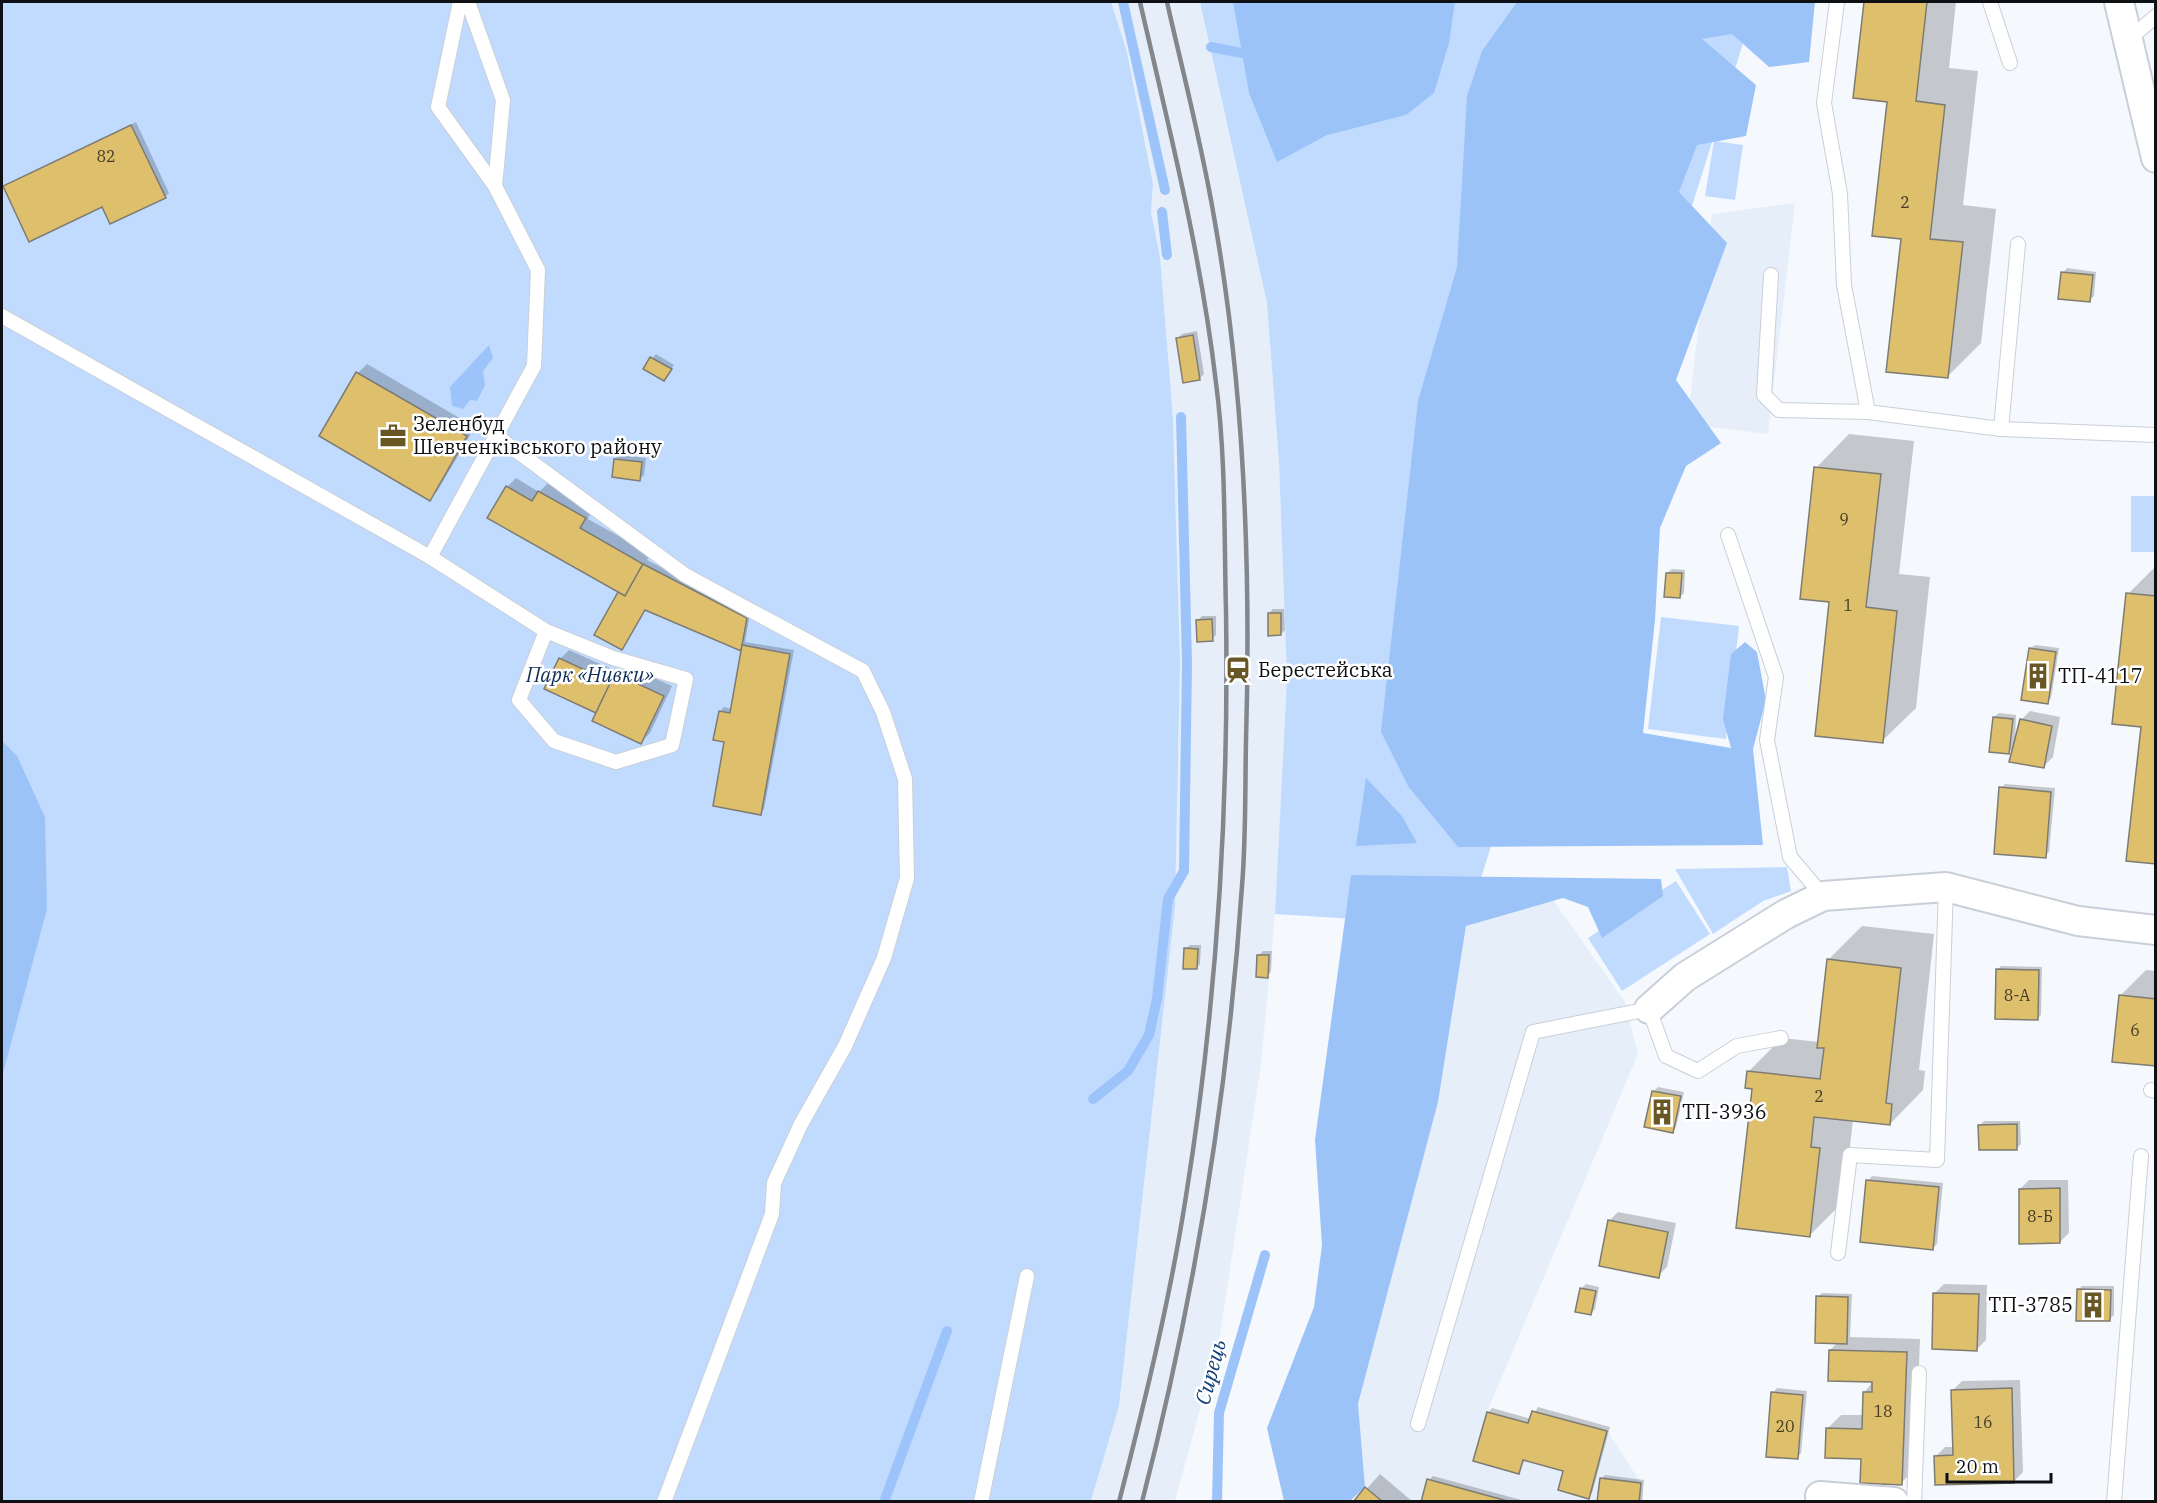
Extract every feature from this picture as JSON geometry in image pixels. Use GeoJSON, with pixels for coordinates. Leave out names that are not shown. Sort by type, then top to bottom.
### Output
{"type":"FeatureCollection","features":[{"type":"Feature","properties":{"kind":"street"},"geometry":{"type":"LineString","coordinates":[[2118,2],[2156,158]]}},
{"type":"Feature","properties":{"kind":"street"},"geometry":{"type":"LineString","coordinates":[[1649,1009],[1685,977],[1786,914],[1823,896],[1946,887],[2078,921],[2156,930]]}},
{"type":"Feature","properties":{"kind":"street"},"geometry":{"type":"LineString","coordinates":[[1820,1496],[1894,1502]]}},
{"type":"Feature","properties":{"kind":"lane"},"geometry":{"type":"LineString","coordinates":[[430,557],[534,366],[538,270],[495,186],[438,107],[460,2]]}},
{"type":"Feature","properties":{"kind":"lane"},"geometry":{"type":"LineString","coordinates":[[468,2],[503,100],[495,186]]}},
{"type":"Feature","properties":{"kind":"lane"},"geometry":{"type":"LineString","coordinates":[[1837,2],[1824,103],[1840,194],[1844,285],[1868,412]]}},
{"type":"Feature","properties":{"kind":"lane"},"geometry":{"type":"LineString","coordinates":[[1990,2],[2010,63]]}},
{"type":"Feature","properties":{"kind":"lane"},"geometry":{"type":"LineString","coordinates":[[2127,40],[2156,16]]}},
{"type":"Feature","properties":{"kind":"lane"},"geometry":{"type":"LineString","coordinates":[[2001,429],[2018,244]]}},
{"type":"Feature","properties":{"kind":"lane"},"geometry":{"type":"LineString","coordinates":[[1771,275],[1764,394],[1779,410],[1868,412],[2001,429],[2156,435]]}},
{"type":"Feature","properties":{"kind":"lane"},"geometry":{"type":"LineString","coordinates":[[2,316],[430,557],[546,631],[613,658],[686,679],[672,745],[616,762],[554,741],[519,700],[546,631]]}},
{"type":"Feature","properties":{"kind":"lane"},"geometry":{"type":"LineString","coordinates":[[495,435],[685,575],[863,670],[884,712],[905,778],[908,878],[884,958],[845,1046],[801,1124],[774,1183],[772,1214],[664,1502]]}},
{"type":"Feature","properties":{"kind":"lane"},"geometry":{"type":"LineString","coordinates":[[1728,535],[1776,676],[1767,740],[1790,857],[1823,896]]}},
{"type":"Feature","properties":{"kind":"lane"},"geometry":{"type":"LineString","coordinates":[[1838,1252],[1850,1155],[1937,1160],[1946,887]]}},
{"type":"Feature","properties":{"kind":"lane"},"geometry":{"type":"LineString","coordinates":[[1418,1424],[1533,1032],[1649,1009],[1666,1056],[1698,1071],[1737,1046],[1781,1038]]}},
{"type":"Feature","properties":{"kind":"lane"},"geometry":{"type":"LineString","coordinates":[[2114,1502],[2141,1156]]}},
{"type":"Feature","properties":{"kind":"lane"},"geometry":{"type":"LineString","coordinates":[[981,1502],[1028,1276]]}},
{"type":"Feature","properties":{"kind":"lane"},"geometry":{"type":"LineString","coordinates":[[1914,1502],[1919,1373]]}},
{"type":"Feature","properties":{"kind":"shaded area"},"geometry":{"type":"Polygon","coordinates":[[[1111,2],[1200,2],[1267,303],[1279,463],[1287,678],[1275,914],[1261,1064],[1220,1336],[1175,1501],[1091,1502],[1119,1406],[1175,908],[1180,661],[1173,418],[1160,257],[1151,212],[1153,184],[1127,52],[1111,2]]]}},
{"type":"Feature","properties":{"kind":"shaded area"},"geometry":{"type":"Polygon","coordinates":[[[1233,2],[1455,2],[1449,43],[1434,93],[1406,115],[1327,135],[1277,162],[1249,93],[1233,2]]]}},
{"type":"Feature","properties":{"kind":"shaded area"},"geometry":{"type":"Polygon","coordinates":[[[1517,2],[1815,2],[1809,62],[1769,67],[1732,34],[1702,39],[1756,85],[1746,136],[1697,145],[1679,192],[1727,243],[1676,380],[1721,443],[1686,466],[1660,528],[1655,620],[1643,733],[1731,748],[1723,719],[1731,654],[1745,642],[1757,652],[1766,700],[1753,749],[1763,845],[1458,847],[1408,786],[1381,732],[1418,401],[1457,267],[1467,96],[1482,51],[1517,2]]]}},
{"type":"Feature","properties":{"kind":"shaded area"},"geometry":{"type":"Polygon","coordinates":[[[1795,203],[1768,434],[1687,424],[1712,214],[1795,203]]]}},
{"type":"Feature","properties":{"kind":"shaded area"},"geometry":{"type":"Polygon","coordinates":[[[489,345],[493,358],[483,371],[485,385],[477,401],[470,400],[463,409],[452,406],[450,387],[489,345]]]}},
{"type":"Feature","properties":{"kind":"shaded area"},"geometry":{"type":"Polygon","coordinates":[[[2,741],[17,756],[45,817],[47,909],[2,1077],[2,741]]]}},
{"type":"Feature","properties":{"kind":"shaded area"},"geometry":{"type":"Polygon","coordinates":[[[1366,778],[1402,816],[1417,843],[1356,846],[1366,778]]]}},
{"type":"Feature","properties":{"kind":"shaded area"},"geometry":{"type":"Polygon","coordinates":[[[1351,875],[1661,879],[1663,896],[1602,938],[1588,907],[1563,898],[1466,926],[1438,1102],[1358,1404],[1365,1487],[1350,1501],[1284,1501],[1267,1428],[1314,1307],[1322,1245],[1315,1140],[1351,875]]]}},
{"type":"Feature","properties":{"kind":"shaded area"},"geometry":{"type":"Polygon","coordinates":[[[1551,897],[1625,1002],[1638,1054],[1487,1412],[1528,1423],[1532,1411],[1607,1431],[1641,1483],[1643,1501],[1353,1502],[1365,1487],[1358,1404],[1438,1102],[1466,926],[1551,897]]]}},
{"type":"Feature","properties":{"kind":"green space","name":"Парк «Нивки»"},"geometry":{"type":"Polygon","coordinates":[[[2,2],[1111,2],[1127,52],[1153,184],[1151,212],[1160,257],[1173,418],[1180,661],[1175,908],[1119,1406],[1091,1501],[2,1502],[2,2]]]}},
{"type":"Feature","properties":{"kind":"green space"},"geometry":{"type":"Polygon","coordinates":[[[1200,2],[1756,2],[1466,926],[1275,914],[1287,678],[1279,463],[1267,303],[1200,2]]]}},
{"type":"Feature","properties":{"kind":"green space"},"geometry":{"type":"Polygon","coordinates":[[[1714,141],[1743,145],[1735,200],[1705,196],[1714,141]]]}},
{"type":"Feature","properties":{"kind":"green space"},"geometry":{"type":"Polygon","coordinates":[[[2131,496],[2155,496],[2155,552],[2131,552],[2131,496]]]}},
{"type":"Feature","properties":{"kind":"green space"},"geometry":{"type":"Polygon","coordinates":[[[1661,617],[1739,626],[1726,739],[1648,729],[1661,617]]]}},
{"type":"Feature","properties":{"kind":"green space"},"geometry":{"type":"Polygon","coordinates":[[[1787,867],[1791,891],[1763,901],[1713,934],[1675,869],[1787,867]]]}},
{"type":"Feature","properties":{"kind":"green space"},"geometry":{"type":"Polygon","coordinates":[[[1676,881],[1710,934],[1622,991],[1588,938],[1676,881]]]}},
{"type":"Feature","properties":{"kind":"building"},"geometry":{"type":"Polygon","coordinates":[[[1864,2],[1927,2],[1916,101],[1945,105],[1930,239],[1963,242],[1948,378],[1886,372],[1901,239],[1872,236],[1887,102],[1853,98],[1864,2]]]}},
{"type":"Feature","properties":{"kind":"building"},"geometry":{"type":"Polygon","coordinates":[[[131,125],[166,198],[110,224],[102,207],[29,242],[3,186],[131,125]]]}},
{"type":"Feature","properties":{"kind":"building"},"geometry":{"type":"Polygon","coordinates":[[[2061,272],[2093,275],[2090,302],[2058,299],[2061,272]]]}},
{"type":"Feature","properties":{"kind":"building"},"geometry":{"type":"Polygon","coordinates":[[[1193,335],[1200,380],[1183,383],[1176,338],[1193,335]]]}},
{"type":"Feature","properties":{"kind":"building"},"geometry":{"type":"Polygon","coordinates":[[[650,357],[672,369],[664,381],[643,369],[650,357]]]}},
{"type":"Feature","properties":{"kind":"building","name":"Зеленбуд Шевченківського району"},"geometry":{"type":"Polygon","coordinates":[[[356,372],[467,436],[430,501],[319,436],[356,372]]]}},
{"type":"Feature","properties":{"kind":"building"},"geometry":{"type":"Polygon","coordinates":[[[614,459],[642,462],[640,481],[612,477],[614,459]]]}},
{"type":"Feature","properties":{"kind":"building"},"geometry":{"type":"Polygon","coordinates":[[[1814,467],[1881,474],[1866,607],[1897,611],[1883,743],[1815,736],[1829,602],[1800,599],[1814,467]]]}},
{"type":"Feature","properties":{"kind":"building"},"geometry":{"type":"Polygon","coordinates":[[[506,486],[532,501],[538,491],[586,518],[580,528],[643,564],[625,596],[487,518],[506,486]]]}},
{"type":"Feature","properties":{"kind":"building"},"geometry":{"type":"Polygon","coordinates":[[[643,564],[747,618],[741,651],[645,610],[622,650],[594,635],[618,592],[625,596],[643,564]]]}},
{"type":"Feature","properties":{"kind":"building"},"geometry":{"type":"Polygon","coordinates":[[[1666,573],[1682,573],[1680,598],[1664,597],[1666,573]]]}},
{"type":"Feature","properties":{"kind":"building"},"geometry":{"type":"Polygon","coordinates":[[[2126,593],[2156,596],[2156,864],[2126,861],[2141,727],[2112,724],[2126,593]]]}},
{"type":"Feature","properties":{"kind":"building"},"geometry":{"type":"Polygon","coordinates":[[[1268,613],[1281,613],[1281,635],[1268,636],[1268,613]]]}},
{"type":"Feature","properties":{"kind":"building"},"geometry":{"type":"Polygon","coordinates":[[[1212,619],[1213,641],[1197,642],[1196,620],[1212,619]]]}},
{"type":"Feature","properties":{"kind":"building"},"geometry":{"type":"Polygon","coordinates":[[[742,645],[790,654],[761,815],[713,806],[724,742],[713,740],[719,711],[730,713],[742,645]]]}},
{"type":"Feature","properties":{"kind":"building","name":"ТП-4117"},"geometry":{"type":"Polygon","coordinates":[[[2029,648],[2056,652],[2048,704],[2021,700],[2029,648]]]}},
{"type":"Feature","properties":{"kind":"building"},"geometry":{"type":"Polygon","coordinates":[[[559,658],[611,682],[596,713],[544,689],[559,658]]]}},
{"type":"Feature","properties":{"kind":"building"},"geometry":{"type":"Polygon","coordinates":[[[615,673],[664,696],[641,744],[592,721],[615,673]]]}},
{"type":"Feature","properties":{"kind":"building"},"geometry":{"type":"Polygon","coordinates":[[[1993,717],[2013,719],[2009,754],[1989,752],[1993,717]]]}},
{"type":"Feature","properties":{"kind":"building"},"geometry":{"type":"Polygon","coordinates":[[[2020,719],[2052,726],[2044,768],[2009,762],[2020,719]]]}},
{"type":"Feature","properties":{"kind":"building"},"geometry":{"type":"Polygon","coordinates":[[[1999,787],[2051,792],[2046,858],[1994,854],[1999,787]]]}},
{"type":"Feature","properties":{"kind":"building"},"geometry":{"type":"Polygon","coordinates":[[[1184,948],[1198,949],[1197,969],[1183,969],[1184,948]]]}},
{"type":"Feature","properties":{"kind":"building"},"geometry":{"type":"Polygon","coordinates":[[[1257,955],[1269,955],[1268,978],[1256,977],[1257,955]]]}},
{"type":"Feature","properties":{"kind":"building"},"geometry":{"type":"Polygon","coordinates":[[[1827,959],[1901,968],[1886,1103],[1892,1104],[1890,1125],[1814,1117],[1811,1147],[1820,1148],[1810,1237],[1736,1228],[1752,1089],[1745,1088],[1747,1071],[1820,1079],[1824,1048],[1817,1048],[1827,959]]]}},
{"type":"Feature","properties":{"kind":"building"},"geometry":{"type":"Polygon","coordinates":[[[1996,969],[2039,970],[2038,1020],[1995,1019],[1996,969]]]}},
{"type":"Feature","properties":{"kind":"building"},"geometry":{"type":"Polygon","coordinates":[[[2119,995],[2156,999],[2156,1066],[2112,1062],[2119,995]]]}},
{"type":"Feature","properties":{"kind":"building","name":"ТП-3936"},"geometry":{"type":"Polygon","coordinates":[[[1652,1091],[1681,1096],[1673,1133],[1644,1127],[1652,1091]]]}},
{"type":"Feature","properties":{"kind":"building"},"geometry":{"type":"Polygon","coordinates":[[[2017,1124],[2017,1150],[1979,1150],[1978,1125],[2017,1124]]]}},
{"type":"Feature","properties":{"kind":"building"},"geometry":{"type":"Polygon","coordinates":[[[1866,1180],[1939,1187],[1933,1250],[1860,1242],[1866,1180]]]}},
{"type":"Feature","properties":{"kind":"building"},"geometry":{"type":"Polygon","coordinates":[[[2060,1188],[2060,1243],[2019,1244],[2019,1189],[2060,1188]]]}},
{"type":"Feature","properties":{"kind":"building"},"geometry":{"type":"Polygon","coordinates":[[[1608,1220],[1668,1232],[1659,1278],[1599,1266],[1608,1220]]]}},
{"type":"Feature","properties":{"kind":"building"},"geometry":{"type":"Polygon","coordinates":[[[1580,1288],[1596,1291],[1591,1315],[1575,1312],[1580,1288]]]}},
{"type":"Feature","properties":{"kind":"building","name":"ТП-3785"},"geometry":{"type":"Polygon","coordinates":[[[2077,1289],[2111,1290],[2110,1321],[2076,1321],[2077,1289]]]}},
{"type":"Feature","properties":{"kind":"building"},"geometry":{"type":"Polygon","coordinates":[[[1933,1293],[1979,1294],[1977,1351],[1932,1349],[1933,1293]]]}},
{"type":"Feature","properties":{"kind":"building"},"geometry":{"type":"Polygon","coordinates":[[[1816,1296],[1848,1297],[1847,1344],[1815,1343],[1816,1296]]]}},
{"type":"Feature","properties":{"kind":"building"},"geometry":{"type":"Polygon","coordinates":[[[1829,1350],[1907,1352],[1902,1485],[1860,1483],[1861,1459],[1825,1458],[1826,1428],[1862,1429],[1863,1392],[1872,1392],[1872,1382],[1828,1381],[1829,1350]]]}},
{"type":"Feature","properties":{"kind":"building"},"geometry":{"type":"Polygon","coordinates":[[[2012,1388],[2014,1483],[1935,1485],[1934,1456],[1953,1455],[1951,1390],[2012,1388]]]}},
{"type":"Feature","properties":{"kind":"building"},"geometry":{"type":"Polygon","coordinates":[[[1771,1392],[1803,1395],[1798,1459],[1766,1457],[1771,1392]]]}},
{"type":"Feature","properties":{"kind":"building"},"geometry":{"type":"Polygon","coordinates":[[[1532,1411],[1607,1431],[1589,1499],[1558,1490],[1563,1471],[1523,1460],[1519,1474],[1473,1461],[1487,1412],[1528,1423],[1532,1411]]]}},
{"type":"Feature","properties":{"kind":"building"},"geometry":{"type":"Polygon","coordinates":[[[1600,1478],[1641,1483],[1639,1502],[1597,1502],[1600,1478]]]}},
{"type":"Feature","properties":{"kind":"building"},"geometry":{"type":"Polygon","coordinates":[[[1427,1479],[1511,1502],[1421,1502],[1427,1479]]]}},
{"type":"Feature","properties":{"kind":"building"},"geometry":{"type":"Polygon","coordinates":[[[1365,1487],[1383,1502],[1353,1502],[1365,1487]]]}},
{"type":"Feature","properties":{"kind":"waterway"},"geometry":{"type":"LineString","coordinates":[[1123,2],[1165,190]]}},
{"type":"Feature","properties":{"kind":"waterway"},"geometry":{"type":"LineString","coordinates":[[1211,47],[1293,63],[1328,46],[1367,60],[1421,56]]}},
{"type":"Feature","properties":{"kind":"waterway"},"geometry":{"type":"LineString","coordinates":[[1162,212],[1167,255]]}},
{"type":"Feature","properties":{"kind":"waterway"},"geometry":{"type":"LineString","coordinates":[[1093,1099],[1128,1071],[1149,1035],[1157,999],[1168,899],[1184,871],[1187,663],[1181,417]]}},
{"type":"Feature","properties":{"kind":"waterway","name":"Сирець"},"geometry":{"type":"LineString","coordinates":[[1217,1502],[1219,1413],[1265,1255]]}},
{"type":"Feature","properties":{"kind":"waterway"},"geometry":{"type":"LineString","coordinates":[[884,1502],[947,1331]]}},
{"type":"Feature","properties":{"kind":"railway"},"geometry":{"type":"LineString","coordinates":[[1119,1502],[1165,1311],[1180,1235],[1197,1123],[1219,905],[1225,758],[1226,611],[1223,468],[1216,383],[1193,239],[1140,2]]}},
{"type":"Feature","properties":{"kind":"railway"},"geometry":{"type":"LineString","coordinates":[[1142,1502],[1178,1350],[1218,1119],[1236,964],[1245,813],[1246,544],[1233,347],[1209,190],[1167,2]]}},
{"type":"Feature","properties":{"kind":"place","name":"Зеленбуд Шевченківського району"},"geometry":{"type":"Point","coordinates":[393,436]}},
{"type":"Feature","properties":{"kind":"place","name":"Берестейська"},"geometry":{"type":"Point","coordinates":[1238,670]}},
{"type":"Feature","properties":{"kind":"place","name":"ТП-4117"},"geometry":{"type":"Point","coordinates":[2038,676]}},
{"type":"Feature","properties":{"kind":"place","name":"ТП-3936"},"geometry":{"type":"Point","coordinates":[1662,1112]}},
{"type":"Feature","properties":{"kind":"place","name":"ТП-3785"},"geometry":{"type":"Point","coordinates":[2093,1305]}}]}
